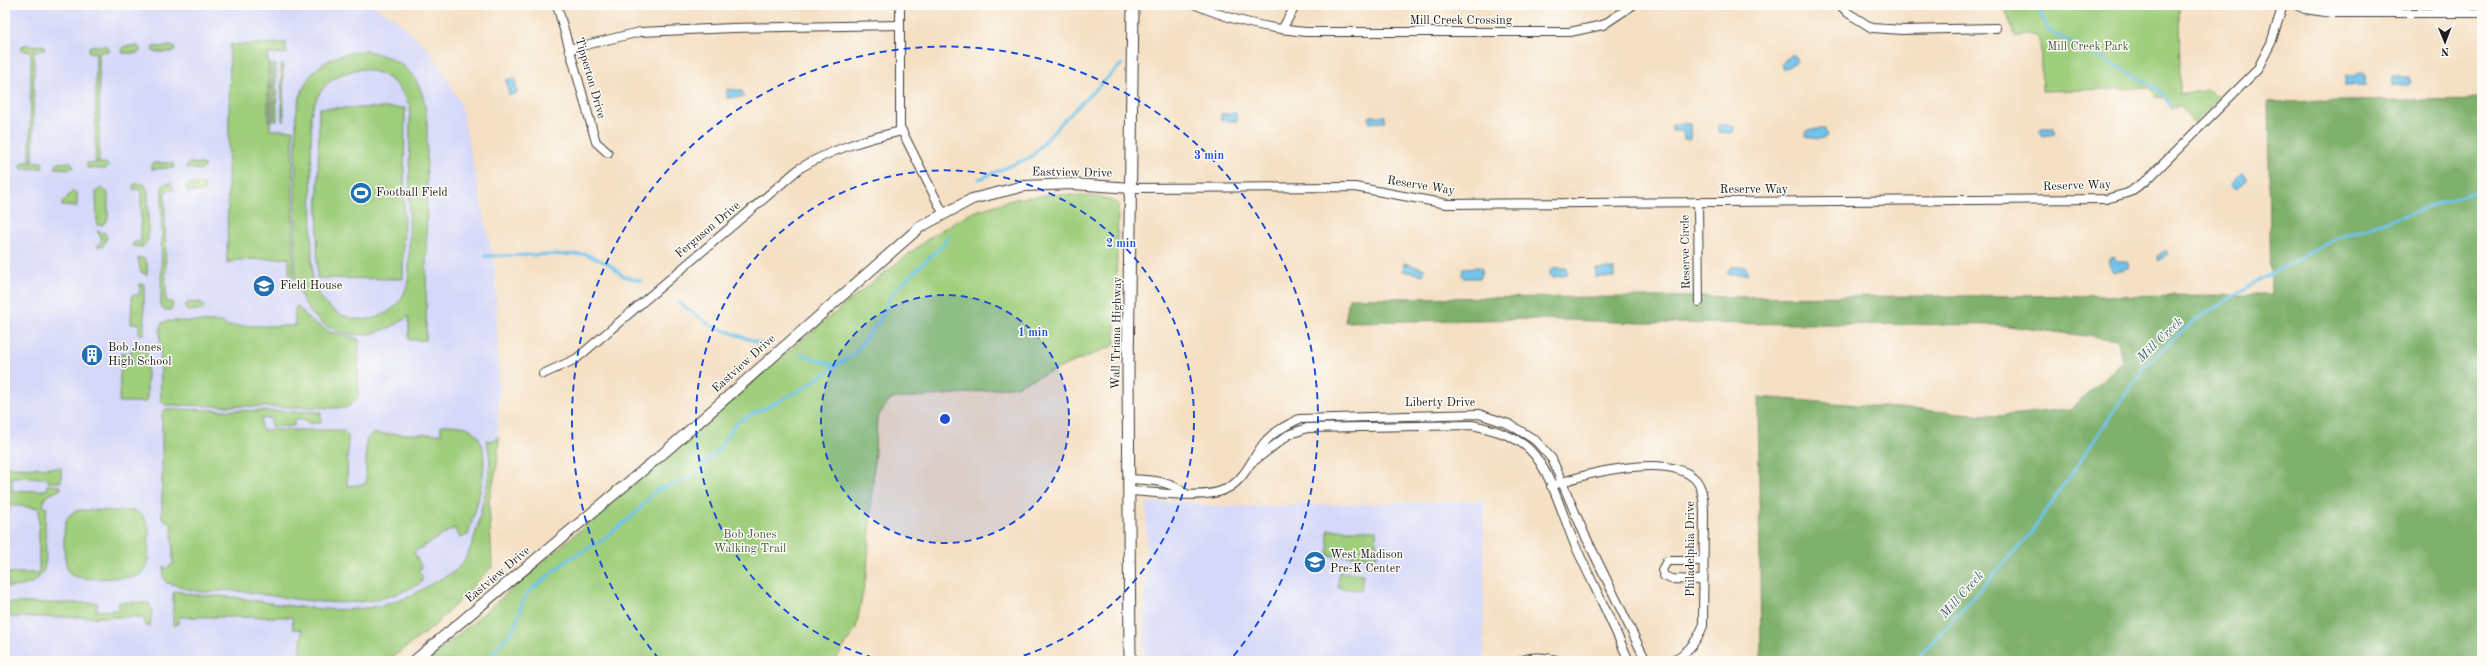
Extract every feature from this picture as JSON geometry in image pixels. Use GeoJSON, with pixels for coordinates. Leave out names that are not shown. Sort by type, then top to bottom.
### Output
{"type":"FeatureCollection","features":[{"type":"Feature","properties":{"kind":"main road","name":"Wall Triana Highway"},"geometry":{"type":"LineString","coordinates":[[1130,661],[1130,479],[1128,372],[1132,188],[1133,5]]}},
{"type":"Feature","properties":{"kind":"street","name":"Tipperton Drive"},"geometry":{"type":"LineString","coordinates":[[557,5],[596,142],[608,153]]}},
{"type":"Feature","properties":{"kind":"street"},"geometry":{"type":"LineString","coordinates":[[900,5],[899,99],[902,130],[943,213]]}},
{"type":"Feature","properties":{"kind":"street","name":"Mill Creek Crossing"},"geometry":{"type":"LineString","coordinates":[[1196,5],[1232,20],[1282,30],[1314,32],[1570,32],[1603,25],[1633,5]]}},
{"type":"Feature","properties":{"kind":"street"},"geometry":{"type":"LineString","coordinates":[[1282,30],[1296,5]]}},
{"type":"Feature","properties":{"kind":"street"},"geometry":{"type":"LineString","coordinates":[[1840,5],[1848,13],[1872,28],[1903,30],[1996,28]]}},
{"type":"Feature","properties":{"kind":"street","name":"Reserve Way"},"geometry":{"type":"LineString","coordinates":[[1132,188],[1355,188],[1447,204],[2106,199],[2128,193],[2147,180],[2257,70],[2271,43],[2283,5]]}},
{"type":"Feature","properties":{"kind":"street"},"geometry":{"type":"LineString","coordinates":[[2296,5],[2305,9],[2332,13],[2476,10]]}},
{"type":"Feature","properties":{"kind":"street"},"geometry":{"type":"LineString","coordinates":[[569,49],[640,32],[733,28],[900,25]]}},
{"type":"Feature","properties":{"kind":"street","name":"Ferguson Drive"},"geometry":{"type":"LineString","coordinates":[[543,374],[576,358],[800,168],[832,150],[862,140],[902,130]]}},
{"type":"Feature","properties":{"kind":"street","name":"Eastview Drive"},"geometry":{"type":"LineString","coordinates":[[414,661],[666,451],[920,227],[943,213],[972,199],[1024,186],[1072,184],[1132,188]]}},
{"type":"Feature","properties":{"kind":"street","name":"Reserve Circle"},"geometry":{"type":"LineString","coordinates":[[1698,202],[1699,302]]}},
{"type":"Feature","properties":{"kind":"street","name":"Liberty Drive"},"geometry":{"type":"LineString","coordinates":[[1130,491],[1211,494],[1227,489],[1253,461],[1264,443],[1274,433],[1299,419],[1479,414],[1509,424],[1535,440],[1552,459],[1583,532],[1646,661]]}},
{"type":"Feature","properties":{"kind":"street","name":"Liberty Drive"},"geometry":{"type":"LineString","coordinates":[[1253,461],[1288,436],[1308,428],[1472,424],[1506,435],[1530,450],[1543,468],[1629,661]]}},
{"type":"Feature","properties":{"kind":"street","name":"Philadelphia Drive"},"geometry":{"type":"LineString","coordinates":[[1551,486],[1614,468],[1679,468],[1696,480],[1702,491],[1703,626],[1699,636],[1691,646],[1670,661]]}},
{"type":"Feature","properties":{"kind":"street","name":"Liberty Drive"},"geometry":{"type":"LineString","coordinates":[[1130,479],[1160,480],[1172,484],[1186,493]]}},
{"type":"Feature","properties":{"kind":"street"},"geometry":{"type":"LineString","coordinates":[[1702,561],[1667,561],[1662,570],[1664,576],[1671,579],[1702,580]]}},
{"type":"Feature","properties":{"kind":"street"},"geometry":{"type":"LineString","coordinates":[[1521,661],[1531,658],[1549,658],[1560,661]]}},
{"type":"Feature","properties":{"kind":"shaded area","name":"Bob Jones High School"},"geometry":{"type":"Polygon","coordinates":[[[5,5],[372,5],[397,20],[432,53],[460,102],[495,268],[499,390],[497,466],[489,500],[492,567],[430,624],[379,661],[5,661],[5,5]]]}},
{"type":"Feature","properties":{"kind":"shaded area","name":"West Madison Pre-K Center"},"geometry":{"type":"Polygon","coordinates":[[[1484,501],[1484,661],[1144,661],[1147,502],[1184,502],[1219,507],[1484,501]]]}},
{"type":"Feature","properties":{"kind":"green space","name":"Mill Creek Park"},"geometry":{"type":"Polygon","coordinates":[[[2004,5],[2179,5],[2180,95],[2207,90],[2220,97],[2194,123],[2180,105],[2170,109],[2167,98],[2155,97],[2150,88],[2042,91],[2040,39],[2034,35],[2015,36],[2004,5]]]}},
{"type":"Feature","properties":{"kind":"green space"},"geometry":{"type":"Polygon","coordinates":[[[286,43],[287,53],[268,54],[268,121],[270,121],[270,130],[293,130],[293,280],[289,274],[289,258],[236,260],[227,263],[230,45],[286,43]]]}},
{"type":"Feature","properties":{"kind":"green space"},"geometry":{"type":"Polygon","coordinates":[[[23,45],[45,46],[44,50],[34,51],[33,160],[30,160],[31,52],[21,50],[23,45]]]}},
{"type":"Feature","properties":{"kind":"green space"},"geometry":{"type":"Polygon","coordinates":[[[90,46],[106,46],[109,49],[109,51],[99,52],[99,162],[95,161],[96,53],[88,52],[90,46]]]}},
{"type":"Feature","properties":{"kind":"green space"},"geometry":{"type":"Polygon","coordinates":[[[124,46],[138,46],[141,50],[137,53],[123,53],[122,51],[124,46]]]}},
{"type":"Feature","properties":{"kind":"green space"},"geometry":{"type":"Polygon","coordinates":[[[174,46],[175,49],[173,52],[154,52],[152,49],[153,47],[174,46]]]}},
{"type":"Feature","properties":{"kind":"green space"},"geometry":{"type":"Polygon","coordinates":[[[368,51],[383,55],[405,67],[419,85],[423,96],[427,124],[426,340],[409,340],[409,316],[391,327],[373,333],[355,335],[338,331],[323,324],[310,311],[301,295],[295,274],[296,115],[299,100],[310,76],[318,68],[339,56],[368,51]],[[362,69],[352,71],[335,78],[328,83],[322,89],[311,115],[312,280],[321,298],[334,310],[349,318],[365,319],[381,316],[394,307],[404,293],[409,274],[410,106],[397,85],[385,76],[362,69]]]}},
{"type":"Feature","properties":{"kind":"green space"},"geometry":{"type":"Polygon","coordinates":[[[269,64],[272,64],[272,121],[270,121],[269,64]]]}},
{"type":"Feature","properties":{"kind":"green space"},"geometry":{"type":"Polygon","coordinates":[[[274,64],[276,64],[277,121],[274,121],[274,64]]]}},
{"type":"Feature","properties":{"kind":"green space"},"geometry":{"type":"Polygon","coordinates":[[[281,64],[283,64],[284,121],[282,121],[281,64]]]}},
{"type":"Feature","properties":{"kind":"green space"},"geometry":{"type":"Polygon","coordinates":[[[2482,99],[2482,661],[1761,661],[1758,397],[1997,416],[2070,409],[2122,362],[2118,340],[2000,325],[1642,323],[1539,319],[1345,322],[1349,298],[2271,295],[2268,102],[2482,99]]]}},
{"type":"Feature","properties":{"kind":"green space","name":"Football Field"},"geometry":{"type":"Polygon","coordinates":[[[319,108],[405,108],[403,279],[317,278],[319,108]]]}},
{"type":"Feature","properties":{"kind":"green space"},"geometry":{"type":"Polygon","coordinates":[[[23,162],[42,162],[43,168],[22,169],[20,167],[23,162]]]}},
{"type":"Feature","properties":{"kind":"green space"},"geometry":{"type":"Polygon","coordinates":[[[71,162],[74,167],[71,169],[55,168],[58,163],[71,162]]]}},
{"type":"Feature","properties":{"kind":"green space"},"geometry":{"type":"Polygon","coordinates":[[[87,163],[106,163],[109,166],[106,169],[87,168],[87,163]]]}},
{"type":"Feature","properties":{"kind":"green space"},"geometry":{"type":"Polygon","coordinates":[[[153,163],[173,163],[174,168],[152,169],[151,166],[153,163]]]}},
{"type":"Feature","properties":{"kind":"green space"},"geometry":{"type":"Polygon","coordinates":[[[189,163],[203,164],[205,166],[202,170],[186,168],[189,163]]]}},
{"type":"Feature","properties":{"kind":"green space"},"geometry":{"type":"Polygon","coordinates":[[[171,183],[174,190],[165,191],[166,302],[172,302],[173,305],[171,310],[164,310],[161,306],[162,189],[163,185],[171,183]]]}},
{"type":"Feature","properties":{"kind":"green space"},"geometry":{"type":"Polygon","coordinates":[[[134,184],[144,184],[148,191],[148,240],[142,247],[132,246],[134,242],[141,242],[141,190],[133,189],[134,184]]]}},
{"type":"Feature","properties":{"kind":"green space"},"geometry":{"type":"Polygon","coordinates":[[[189,184],[203,184],[205,190],[203,192],[188,192],[186,187],[189,184]]]}},
{"type":"Feature","properties":{"kind":"green space"},"geometry":{"type":"Polygon","coordinates":[[[101,188],[108,193],[108,219],[103,225],[97,225],[96,192],[101,188]]]}},
{"type":"Feature","properties":{"kind":"green space"},"geometry":{"type":"Polygon","coordinates":[[[73,191],[77,193],[77,206],[62,206],[62,202],[73,191]]]}},
{"type":"Feature","properties":{"kind":"green space","name":"Bob Jones Walking Trail"},"geometry":{"type":"Polygon","coordinates":[[[1052,194],[1101,197],[1118,203],[1115,345],[1016,386],[967,393],[890,399],[877,418],[867,572],[856,628],[835,661],[428,661],[765,371],[850,300],[933,235],[973,212],[1015,199],[1052,194]]]}},
{"type":"Feature","properties":{"kind":"green space"},"geometry":{"type":"Polygon","coordinates":[[[97,231],[105,233],[107,238],[103,246],[97,247],[102,239],[97,231]]]}},
{"type":"Feature","properties":{"kind":"green space"},"geometry":{"type":"Polygon","coordinates":[[[138,258],[143,258],[147,262],[147,275],[141,272],[138,258]]]}},
{"type":"Feature","properties":{"kind":"green space"},"geometry":{"type":"Polygon","coordinates":[[[140,284],[144,284],[144,334],[139,334],[139,323],[131,324],[132,295],[139,295],[140,284]]]}},
{"type":"Feature","properties":{"kind":"green space"},"geometry":{"type":"Polygon","coordinates":[[[201,302],[204,307],[202,310],[187,311],[185,308],[187,303],[201,302]]]}},
{"type":"Feature","properties":{"kind":"green space"},"geometry":{"type":"Polygon","coordinates":[[[297,306],[311,321],[330,332],[359,339],[358,399],[346,408],[165,405],[161,401],[160,329],[162,323],[167,321],[223,322],[225,326],[295,326],[295,309],[297,306]]]}},
{"type":"Feature","properties":{"kind":"green space"},"geometry":{"type":"Polygon","coordinates":[[[131,350],[147,350],[147,402],[119,402],[121,353],[131,353],[131,350]]]}},
{"type":"Feature","properties":{"kind":"green space"},"geometry":{"type":"Polygon","coordinates":[[[166,409],[321,412],[321,423],[308,423],[307,420],[294,420],[294,426],[271,427],[271,418],[261,419],[261,430],[342,430],[348,436],[347,486],[366,484],[366,440],[372,434],[441,434],[441,425],[457,425],[466,427],[476,434],[482,446],[484,460],[480,493],[468,535],[460,538],[454,528],[414,552],[422,568],[418,571],[423,576],[421,583],[398,593],[375,600],[352,602],[307,601],[232,591],[202,592],[167,583],[163,577],[164,566],[166,569],[173,564],[172,525],[162,518],[162,413],[166,409]]]}},
{"type":"Feature","properties":{"kind":"green space"},"geometry":{"type":"Polygon","coordinates":[[[499,437],[497,466],[489,500],[492,567],[432,628],[387,661],[300,661],[302,630],[293,629],[292,617],[178,617],[178,624],[173,626],[173,593],[176,591],[322,609],[360,609],[402,600],[450,574],[464,561],[478,526],[490,467],[489,449],[486,440],[492,441],[499,437]]]}},
{"type":"Feature","properties":{"kind":"green space"},"geometry":{"type":"Polygon","coordinates":[[[5,467],[61,468],[61,482],[48,482],[47,478],[12,477],[12,491],[47,490],[47,485],[61,486],[61,489],[45,497],[43,506],[47,508],[45,521],[46,561],[43,571],[37,580],[26,585],[8,587],[8,573],[39,573],[39,508],[8,505],[10,511],[5,510],[5,467]]]}},
{"type":"Feature","properties":{"kind":"green space"},"geometry":{"type":"Polygon","coordinates":[[[79,510],[136,511],[143,516],[149,528],[148,565],[143,573],[135,577],[102,579],[77,577],[71,575],[66,565],[64,530],[68,517],[72,513],[79,510]]]}},
{"type":"Feature","properties":{"kind":"green space"},"geometry":{"type":"Polygon","coordinates":[[[1328,530],[1376,530],[1377,556],[1328,556],[1328,530]]]}},
{"type":"Feature","properties":{"kind":"green space"},"geometry":{"type":"Polygon","coordinates":[[[1339,572],[1363,574],[1361,590],[1338,588],[1339,572]]]}},
{"type":"Feature","properties":{"kind":"green space"},"geometry":{"type":"Polygon","coordinates":[[[119,602],[149,603],[152,610],[150,626],[145,626],[144,617],[11,617],[6,603],[97,603],[97,611],[119,610],[119,602]]]}},
{"type":"Feature","properties":{"kind":"water"},"geometry":{"type":"Polygon","coordinates":[[[1791,55],[1794,55],[1797,61],[1784,70],[1782,64],[1791,55]]]}},
{"type":"Feature","properties":{"kind":"water"},"geometry":{"type":"Polygon","coordinates":[[[2359,72],[2366,75],[2366,85],[2345,86],[2345,76],[2357,76],[2359,72]]]}},
{"type":"Feature","properties":{"kind":"water"},"geometry":{"type":"Polygon","coordinates":[[[2392,77],[2409,77],[2411,83],[2410,85],[2392,85],[2392,77]]]}},
{"type":"Feature","properties":{"kind":"water"},"geometry":{"type":"Polygon","coordinates":[[[515,78],[517,93],[509,95],[506,80],[515,78]]]}},
{"type":"Feature","properties":{"kind":"water"},"geometry":{"type":"Polygon","coordinates":[[[727,89],[742,91],[744,97],[727,98],[727,89]]]}},
{"type":"Feature","properties":{"kind":"water"},"geometry":{"type":"Polygon","coordinates":[[[1236,113],[1237,121],[1221,121],[1221,114],[1236,113]]]}},
{"type":"Feature","properties":{"kind":"water"},"geometry":{"type":"Polygon","coordinates":[[[1370,116],[1385,116],[1385,122],[1370,123],[1368,118],[1370,116]]]}},
{"type":"Feature","properties":{"kind":"water"},"geometry":{"type":"Polygon","coordinates":[[[1672,124],[1690,124],[1690,139],[1684,139],[1683,131],[1672,131],[1672,124]]]}},
{"type":"Feature","properties":{"kind":"water"},"geometry":{"type":"Polygon","coordinates":[[[1718,125],[1733,125],[1734,129],[1732,133],[1718,132],[1718,125]]]}},
{"type":"Feature","properties":{"kind":"water"},"geometry":{"type":"Polygon","coordinates":[[[2042,128],[2054,128],[2056,134],[2043,136],[2039,130],[2042,128]]]}},
{"type":"Feature","properties":{"kind":"water"},"geometry":{"type":"Polygon","coordinates":[[[1811,129],[1825,129],[1827,136],[1819,139],[1806,136],[1806,131],[1811,129]]]}},
{"type":"Feature","properties":{"kind":"water"},"geometry":{"type":"Polygon","coordinates":[[[2242,173],[2248,179],[2236,190],[2231,185],[2242,173]]]}},
{"type":"Feature","properties":{"kind":"water"},"geometry":{"type":"Polygon","coordinates":[[[2166,250],[2169,254],[2162,260],[2158,260],[2157,256],[2166,250]]]}},
{"type":"Feature","properties":{"kind":"water"},"geometry":{"type":"Polygon","coordinates":[[[2114,257],[2117,261],[2128,261],[2130,266],[2128,268],[2113,272],[2108,262],[2110,258],[2114,257]]]}},
{"type":"Feature","properties":{"kind":"water"},"geometry":{"type":"Polygon","coordinates":[[[1404,263],[1425,269],[1423,275],[1403,271],[1404,263]]]}},
{"type":"Feature","properties":{"kind":"water"},"geometry":{"type":"Polygon","coordinates":[[[1480,267],[1482,269],[1480,278],[1464,278],[1462,275],[1463,268],[1480,267]]]}},
{"type":"Feature","properties":{"kind":"water"},"geometry":{"type":"Polygon","coordinates":[[[1731,267],[1746,267],[1748,274],[1729,275],[1727,273],[1731,267]]]}},
{"type":"Feature","properties":{"kind":"water"},"geometry":{"type":"Polygon","coordinates":[[[1554,268],[1566,268],[1568,275],[1554,277],[1550,275],[1550,271],[1554,268]]]}},
{"type":"Feature","properties":{"kind":"water"},"geometry":{"type":"Polygon","coordinates":[[[1596,269],[1614,269],[1614,277],[1596,277],[1596,269]]]}},
{"type":"Feature","properties":{"kind":"waterway"},"geometry":{"type":"LineString","coordinates":[[2037,5],[2049,31],[2150,84],[2164,95],[2171,107]]}},
{"type":"Feature","properties":{"kind":"waterway"},"geometry":{"type":"LineString","coordinates":[[979,179],[1031,157],[1065,119],[1122,64]]}},
{"type":"Feature","properties":{"kind":"waterway","name":"Mill Creek"},"geometry":{"type":"LineString","coordinates":[[1915,661],[2029,536],[2147,363],[2194,321],[2254,283],[2337,238],[2482,189]]}},
{"type":"Feature","properties":{"kind":"waterway"},"geometry":{"type":"LineString","coordinates":[[486,661],[515,627],[526,594],[569,559],[604,539],[635,514],[655,491],[692,477],[718,450],[737,422],[799,391],[854,354],[880,320],[893,292],[944,244],[949,235]]}},
{"type":"Feature","properties":{"kind":"waterway"},"geometry":{"type":"LineString","coordinates":[[485,256],[585,254],[609,264],[623,276],[641,281]]}},
{"type":"Feature","properties":{"kind":"waterway"},"geometry":{"type":"LineString","coordinates":[[678,302],[710,325],[762,344]]}},
{"type":"Feature","properties":{"kind":"waterway"},"geometry":{"type":"LineString","coordinates":[[801,354],[836,366]]}},
{"type":"Feature","properties":{"kind":"place","name":"Football Field"},"geometry":{"type":"Point","coordinates":[361,193]}},
{"type":"Feature","properties":{"kind":"place","name":"Field House"},"geometry":{"type":"Point","coordinates":[264,286]}},
{"type":"Feature","properties":{"kind":"place","name":"Bob Jones High School"},"geometry":{"type":"Point","coordinates":[92,355]}},
{"type":"Feature","properties":{"kind":"place","name":"West Madison Pre-K Center"},"geometry":{"type":"Point","coordinates":[1315,562]}}]}
